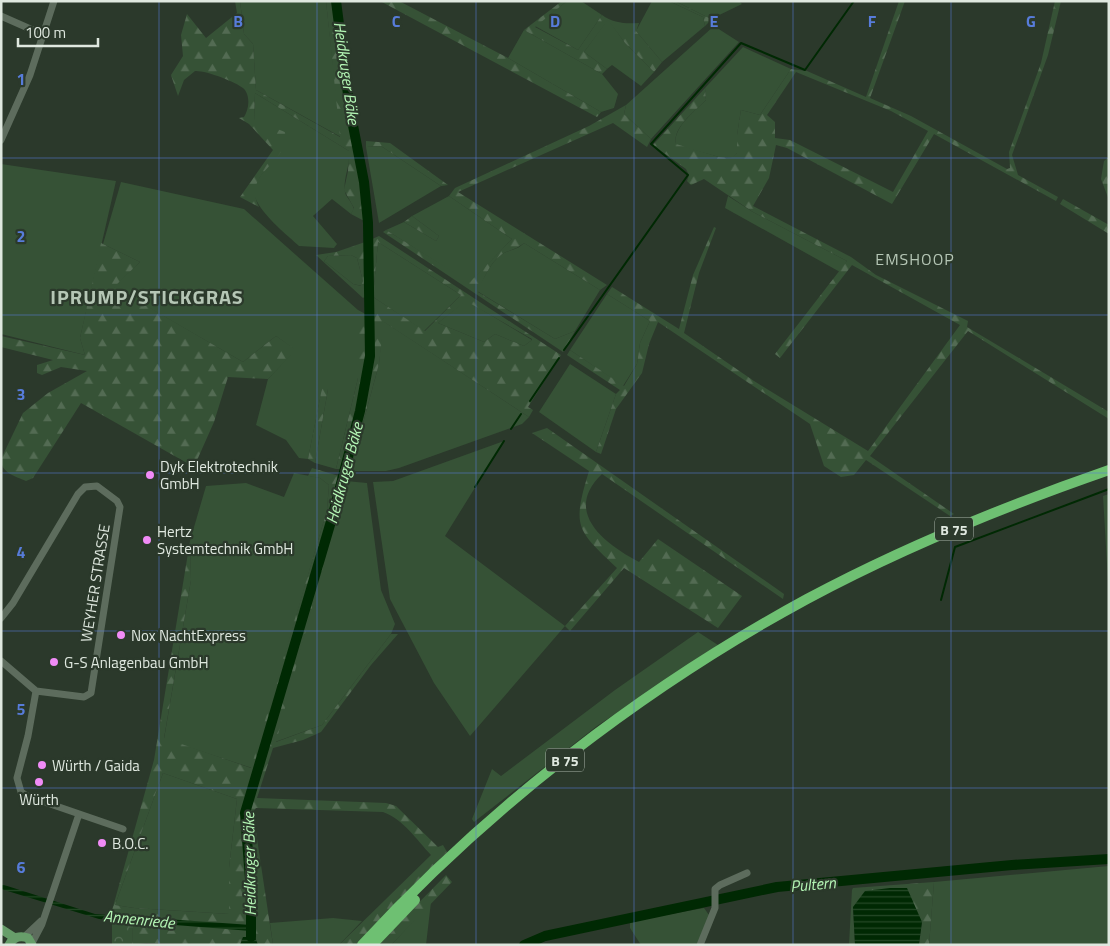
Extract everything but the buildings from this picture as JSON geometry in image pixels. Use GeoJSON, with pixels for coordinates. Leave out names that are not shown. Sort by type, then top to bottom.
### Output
{"type":"FeatureCollection","features":[{"type":"Feature","properties":{"kind":"highway","name":"B 75"},"geometry":{"type":"LineString","coordinates":[[362,945],[437,870],[514,800],[618,720],[711,657],[805,600],[916,545],[998,510],[1109,470]]}},
{"type":"Feature","properties":{"kind":"highway","name":"B 75"},"geometry":{"type":"LineString","coordinates":[[372,945],[444,871],[533,793],[621,725],[722,657],[816,602],[919,551],[991,520],[1109,476]]}},
{"type":"Feature","properties":{"kind":"main road"},"geometry":{"type":"LineString","coordinates":[[1,929],[14,941]]}},
{"type":"Feature","properties":{"kind":"main road"},"geometry":{"type":"LineString","coordinates":[[1,936],[14,941],[32,944]]}},
{"type":"Feature","properties":{"kind":"street"},"geometry":{"type":"LineString","coordinates":[[1,140],[30,75],[54,1]]}},
{"type":"Feature","properties":{"kind":"street"},"geometry":{"type":"LineString","coordinates":[[1,16],[44,35]]}},
{"type":"Feature","properties":{"kind":"street","name":"WEYHER STRASSE"},"geometry":{"type":"LineString","coordinates":[[1,618],[13,603],[78,494],[85,487],[97,486],[117,501],[120,507],[91,693],[84,698],[36,691]]}},
{"type":"Feature","properties":{"kind":"street"},"geometry":{"type":"LineString","coordinates":[[1,661],[36,691],[28,736],[17,771],[18,784],[27,796],[123,829]]}},
{"type":"Feature","properties":{"kind":"street"},"geometry":{"type":"LineString","coordinates":[[32,944],[42,924],[79,814]]}},
{"type":"Feature","properties":{"kind":"street"},"geometry":{"type":"LineString","coordinates":[[700,945],[717,887],[747,873]]}},
{"type":"Feature","properties":{"kind":"street"},"geometry":{"type":"LineString","coordinates":[[14,941],[42,921]]}},
{"type":"Feature","properties":{"kind":"green space"},"geometry":{"type":"Polygon","coordinates":[[[235,1],[240,1],[244,34],[253,44],[256,90],[340,137],[326,1],[336,1],[349,110],[368,223],[351,214],[354,208],[344,190],[348,171],[349,151],[255,93],[254,120],[285,132],[285,143],[281,152],[256,185],[255,195],[259,207],[240,197],[273,150],[249,124],[239,118],[244,117],[247,110],[248,98],[246,91],[213,74],[195,71],[184,80],[178,96],[171,75],[183,56],[181,35],[187,14],[206,38],[237,13],[235,1]]]}},
{"type":"Feature","properties":{"kind":"green space"},"geometry":{"type":"Polygon","coordinates":[[[240,1],[326,1],[341,137],[256,90],[253,44],[244,34],[240,1]]]}},
{"type":"Feature","properties":{"kind":"green space"},"geometry":{"type":"Polygon","coordinates":[[[380,1],[399,1],[508,58],[601,112],[597,117],[380,1]]]}},
{"type":"Feature","properties":{"kind":"green space"},"geometry":{"type":"Polygon","coordinates":[[[562,1],[567,1],[535,27],[578,50],[602,15],[610,20],[619,22],[639,23],[636,31],[662,62],[654,72],[625,43],[608,20],[584,52],[607,69],[602,74],[524,30],[562,1]]]}},
{"type":"Feature","properties":{"kind":"green space"},"geometry":{"type":"Polygon","coordinates":[[[567,1],[581,1],[602,15],[578,50],[535,26],[567,1]]]}},
{"type":"Feature","properties":{"kind":"green space"},"geometry":{"type":"Polygon","coordinates":[[[652,1],[669,1],[703,17],[705,26],[662,62],[636,31],[652,1]]]}},
{"type":"Feature","properties":{"kind":"green space"},"geometry":{"type":"Polygon","coordinates":[[[669,1],[675,1],[711,19],[705,26],[703,17],[669,1]]]}},
{"type":"Feature","properties":{"kind":"green space"},"geometry":{"type":"Polygon","coordinates":[[[675,1],[739,1],[742,4],[711,19],[675,1]]]}},
{"type":"Feature","properties":{"kind":"green space"},"geometry":{"type":"Polygon","coordinates":[[[899,1],[905,1],[870,98],[911,116],[1007,169],[1010,168],[1009,152],[1041,63],[1055,1],[1061,1],[1048,55],[1012,155],[1018,175],[1058,197],[1056,201],[934,134],[892,204],[787,148],[776,145],[769,178],[753,206],[851,257],[876,275],[968,321],[967,327],[1109,412],[1109,419],[968,331],[870,456],[954,514],[950,516],[866,460],[854,475],[841,477],[824,466],[810,424],[658,322],[649,344],[642,373],[616,409],[601,454],[596,452],[616,394],[620,390],[567,355],[570,350],[624,386],[637,364],[640,343],[650,321],[607,294],[612,287],[679,329],[693,275],[714,227],[716,228],[699,273],[684,333],[754,381],[868,451],[960,325],[852,265],[780,358],[775,354],[847,261],[753,212],[704,179],[691,185],[687,181],[689,175],[686,169],[653,145],[705,88],[706,100],[681,126],[677,132],[676,144],[719,157],[731,158],[737,153],[737,135],[741,110],[760,115],[791,69],[807,71],[866,97],[899,1]],[[796,72],[767,115],[775,122],[775,138],[790,140],[893,192],[928,131],[891,111],[796,72]]]}},
{"type":"Feature","properties":{"kind":"green space"},"geometry":{"type":"Polygon","coordinates":[[[608,19],[625,43],[654,72],[641,86],[612,65],[607,69],[584,52],[608,19]]]}},
{"type":"Feature","properties":{"kind":"green space"},"geometry":{"type":"Polygon","coordinates":[[[714,26],[739,42],[651,139],[624,114],[626,105],[714,26]]]}},
{"type":"Feature","properties":{"kind":"green space"},"geometry":{"type":"Polygon","coordinates":[[[524,30],[602,74],[618,94],[614,108],[601,112],[508,58],[524,30]]]}},
{"type":"Feature","properties":{"kind":"green space"},"geometry":{"type":"Polygon","coordinates":[[[743,47],[791,69],[760,115],[741,110],[737,135],[737,153],[732,158],[719,157],[676,145],[677,132],[681,126],[706,100],[705,88],[743,47]]]}},
{"type":"Feature","properties":{"kind":"green space"},"geometry":{"type":"Polygon","coordinates":[[[255,93],[349,151],[345,190],[354,209],[351,214],[332,199],[313,216],[337,244],[334,248],[299,246],[277,227],[256,201],[255,185],[281,150],[254,121],[255,93]]]}},
{"type":"Feature","properties":{"kind":"green space"},"geometry":{"type":"Polygon","coordinates":[[[626,105],[624,114],[651,139],[647,147],[613,123],[458,192],[607,285],[600,290],[524,243],[501,255],[489,269],[478,292],[555,339],[575,331],[563,352],[383,232],[386,230],[470,282],[512,239],[449,196],[455,188],[589,126],[626,105]]]}},
{"type":"Feature","properties":{"kind":"green space"},"geometry":{"type":"Polygon","coordinates":[[[366,141],[390,143],[448,185],[441,186],[381,146],[366,147],[366,141]]]}},
{"type":"Feature","properties":{"kind":"green space"},"geometry":{"type":"Polygon","coordinates":[[[381,146],[441,186],[379,223],[366,147],[381,146]]]}},
{"type":"Feature","properties":{"kind":"green space"},"geometry":{"type":"Polygon","coordinates":[[[1109,157],[1109,200],[1101,179],[1104,161],[1109,157]]]}},
{"type":"Feature","properties":{"kind":"green space"},"geometry":{"type":"Polygon","coordinates":[[[1,164],[116,181],[80,338],[85,355],[1,334],[1,164]]]}},
{"type":"Feature","properties":{"kind":"green space"},"geometry":{"type":"Polygon","coordinates":[[[121,182],[244,209],[358,310],[358,378],[336,469],[315,463],[328,389],[322,389],[308,459],[299,458],[286,440],[256,425],[268,379],[295,350],[276,336],[243,362],[113,287],[140,262],[103,244],[121,182]]]}},
{"type":"Feature","properties":{"kind":"green space"},"geometry":{"type":"Polygon","coordinates":[[[449,196],[512,239],[470,283],[386,230],[404,222],[436,241],[439,236],[412,216],[449,196]]]}},
{"type":"Feature","properties":{"kind":"green space"},"geometry":{"type":"Polygon","coordinates":[[[728,196],[753,212],[847,261],[840,272],[725,208],[728,196]]]}},
{"type":"Feature","properties":{"kind":"green space"},"geometry":{"type":"Polygon","coordinates":[[[1063,199],[1109,225],[1109,234],[1060,204],[1063,199]]]}},
{"type":"Feature","properties":{"kind":"green space"},"geometry":{"type":"Polygon","coordinates":[[[412,216],[439,236],[436,241],[404,222],[412,216]]]}},
{"type":"Feature","properties":{"kind":"green space"},"geometry":{"type":"Polygon","coordinates":[[[379,236],[561,355],[528,407],[533,410],[529,417],[384,322],[379,364],[350,471],[345,469],[362,410],[370,358],[370,240],[379,236]],[[378,242],[373,297],[425,331],[461,295],[378,242]],[[466,301],[438,323],[484,342],[495,334],[524,346],[532,340],[532,339],[466,301]]]}},
{"type":"Feature","properties":{"kind":"green space"},"geometry":{"type":"Polygon","coordinates":[[[368,241],[368,294],[363,298],[316,255],[336,252],[368,241]],[[351,255],[328,256],[324,261],[353,284],[361,286],[363,281],[357,258],[351,255]]]}},
{"type":"Feature","properties":{"kind":"green space"},"geometry":{"type":"Polygon","coordinates":[[[378,242],[461,295],[424,331],[373,297],[378,242]]]}},
{"type":"Feature","properties":{"kind":"green space"},"geometry":{"type":"Polygon","coordinates":[[[101,243],[140,262],[114,287],[243,362],[276,336],[296,350],[268,379],[228,377],[214,422],[194,467],[81,403],[33,478],[26,481],[6,471],[3,468],[1,459],[23,413],[48,393],[87,371],[61,367],[42,375],[37,373],[37,365],[53,360],[1,347],[1,336],[85,355],[80,338],[101,243]]]}},
{"type":"Feature","properties":{"kind":"green space"},"geometry":{"type":"Polygon","coordinates":[[[524,243],[600,290],[575,331],[555,339],[477,291],[497,259],[524,243]]]}},
{"type":"Feature","properties":{"kind":"green space"},"geometry":{"type":"Polygon","coordinates":[[[351,255],[357,258],[363,281],[362,286],[353,284],[324,261],[328,256],[351,255]]]}},
{"type":"Feature","properties":{"kind":"green space"},"geometry":{"type":"Polygon","coordinates":[[[607,294],[650,321],[640,343],[637,364],[623,386],[570,350],[607,294]]]}},
{"type":"Feature","properties":{"kind":"green space"},"geometry":{"type":"Polygon","coordinates":[[[466,300],[532,340],[524,346],[495,334],[484,342],[438,323],[466,300]]]}},
{"type":"Feature","properties":{"kind":"green space"},"geometry":{"type":"Polygon","coordinates":[[[358,310],[369,316],[369,355],[359,410],[342,469],[336,469],[358,378],[358,310]]]}},
{"type":"Feature","properties":{"kind":"green space"},"geometry":{"type":"Polygon","coordinates":[[[383,321],[529,417],[522,424],[399,468],[386,471],[350,471],[379,364],[383,321]]]}},
{"type":"Feature","properties":{"kind":"green space"},"geometry":{"type":"Polygon","coordinates":[[[570,364],[616,394],[596,452],[539,412],[570,364]]]}},
{"type":"Feature","properties":{"kind":"green space"},"geometry":{"type":"Polygon","coordinates":[[[322,388],[328,389],[315,463],[308,459],[322,388]]]}},
{"type":"Feature","properties":{"kind":"green space"},"geometry":{"type":"Polygon","coordinates":[[[547,428],[784,594],[783,599],[602,474],[591,488],[586,501],[587,514],[593,526],[613,546],[639,562],[658,539],[742,596],[718,628],[624,568],[570,631],[565,626],[617,568],[593,544],[581,526],[580,504],[589,471],[532,433],[547,428]]]}},
{"type":"Feature","properties":{"kind":"green space"},"geometry":{"type":"Polygon","coordinates":[[[504,441],[445,536],[565,626],[470,736],[434,683],[390,599],[373,482],[393,481],[504,441]]]}},
{"type":"Feature","properties":{"kind":"green space"},"geometry":{"type":"Polygon","coordinates":[[[312,468],[339,476],[331,517],[247,803],[249,804],[327,540],[343,479],[346,481],[276,742],[322,725],[391,634],[398,634],[371,665],[321,732],[303,740],[273,748],[257,798],[386,803],[396,806],[438,847],[443,845],[447,852],[356,945],[339,945],[431,855],[403,825],[383,812],[256,808],[253,812],[273,945],[258,945],[255,937],[243,937],[240,945],[146,943],[132,945],[133,916],[111,914],[154,760],[190,541],[191,580],[164,738],[251,768],[327,510],[329,485],[320,478],[308,476],[312,468]],[[163,773],[115,905],[229,914],[229,868],[237,799],[163,773]]]}},
{"type":"Feature","properties":{"kind":"green space"},"geometry":{"type":"Polygon","coordinates":[[[294,473],[320,478],[329,485],[327,510],[252,768],[164,739],[191,580],[190,541],[206,486],[246,483],[284,497],[294,473]]]}},
{"type":"Feature","properties":{"kind":"green space"},"geometry":{"type":"Polygon","coordinates":[[[346,481],[367,483],[381,590],[395,624],[391,634],[322,725],[275,742],[346,481]]]}},
{"type":"Feature","properties":{"kind":"green space"},"geometry":{"type":"Polygon","coordinates":[[[1109,494],[1109,598],[1103,496],[1109,494]]]}},
{"type":"Feature","properties":{"kind":"green space"},"geometry":{"type":"Polygon","coordinates":[[[698,632],[718,645],[597,726],[474,822],[472,819],[492,769],[501,776],[615,690],[698,632]]]}},
{"type":"Feature","properties":{"kind":"green space"},"geometry":{"type":"Polygon","coordinates":[[[163,773],[237,799],[229,868],[229,914],[115,905],[163,773]]]}},
{"type":"Feature","properties":{"kind":"green space"},"geometry":{"type":"Polygon","coordinates":[[[1109,866],[1109,945],[929,945],[934,882],[1109,866]]]}},
{"type":"Feature","properties":{"kind":"green space"},"geometry":{"type":"Polygon","coordinates":[[[446,875],[452,882],[391,945],[377,945],[446,875]]]}},
{"type":"Feature","properties":{"kind":"green space"},"geometry":{"type":"Polygon","coordinates":[[[934,882],[929,945],[919,945],[922,922],[853,907],[855,945],[849,945],[853,888],[934,882]]]}},
{"type":"Feature","properties":{"kind":"green space"},"geometry":{"type":"Polygon","coordinates":[[[431,902],[426,945],[391,945],[393,943],[431,902]]]}},
{"type":"Feature","properties":{"kind":"green space"},"geometry":{"type":"Polygon","coordinates":[[[704,908],[709,915],[697,945],[641,945],[630,928],[630,923],[633,921],[704,908]]]}},
{"type":"Feature","properties":{"kind":"green space"},"geometry":{"type":"Polygon","coordinates":[[[333,918],[362,921],[339,945],[273,945],[270,923],[333,918]]]}},
{"type":"Feature","properties":{"kind":"green space"},"geometry":{"type":"Polygon","coordinates":[[[112,922],[133,924],[132,945],[112,945],[112,922]]]}},
{"type":"Feature","properties":{"kind":"water","name":"Annenriede"},"geometry":{"type":"Polygon","coordinates":[[[1,884],[95,914],[251,925],[251,931],[99,919],[1,889],[1,884]]]}},
{"type":"Feature","properties":{"kind":"water"},"geometry":{"type":"Polygon","coordinates":[[[907,888],[922,922],[919,944],[855,945],[853,907],[865,891],[907,888]]]}},
{"type":"Feature","properties":{"kind":"water"},"geometry":{"type":"Polygon","coordinates":[[[243,937],[255,937],[258,945],[240,945],[243,937]]]}},
{"type":"Feature","properties":{"kind":"waterway","name":"Heidkruger Bäke"},"geometry":{"type":"LineString","coordinates":[[251,937],[251,892],[245,813],[332,518],[360,411],[370,356],[368,223],[364,182],[350,110],[336,1]]}},
{"type":"Feature","properties":{"kind":"waterway"},"geometry":{"type":"LineString","coordinates":[[564,350],[688,175],[651,144],[741,43],[805,70],[854,1]]}},
{"type":"Feature","properties":{"kind":"waterway"},"geometry":{"type":"LineString","coordinates":[[530,401],[559,358]]}},
{"type":"Feature","properties":{"kind":"waterway"},"geometry":{"type":"LineString","coordinates":[[511,429],[521,414]]}},
{"type":"Feature","properties":{"kind":"waterway"},"geometry":{"type":"LineString","coordinates":[[475,487],[504,441]]}},
{"type":"Feature","properties":{"kind":"waterway"},"geometry":{"type":"LineString","coordinates":[[941,600],[955,547],[1109,489]]}},
{"type":"Feature","properties":{"kind":"waterway","name":"Pultern"},"geometry":{"type":"LineString","coordinates":[[524,945],[545,936],[777,887],[1012,865],[1109,859]]}},
{"type":"Feature","properties":{"kind":"place","name":"Dyk Elektrotechnik GmbH"},"geometry":{"type":"Point","coordinates":[150,475]}},
{"type":"Feature","properties":{"kind":"place","name":"Hertz Systemtechnik GmbH"},"geometry":{"type":"Point","coordinates":[147,540]}},
{"type":"Feature","properties":{"kind":"place","name":"Nox NachtExpress"},"geometry":{"type":"Point","coordinates":[121,635]}},
{"type":"Feature","properties":{"kind":"place","name":"G-S Anlagenbau GmbH"},"geometry":{"type":"Point","coordinates":[54,662]}},
{"type":"Feature","properties":{"kind":"place","name":"Würth / Gaida"},"geometry":{"type":"Point","coordinates":[42,765]}},
{"type":"Feature","properties":{"kind":"place","name":"Würth"},"geometry":{"type":"Point","coordinates":[39,782]}},
{"type":"Feature","properties":{"kind":"place","name":"B.O.C."},"geometry":{"type":"Point","coordinates":[102,843]}},
{"type":"Feature","properties":{"kind":"district","name":"EMSHOOP"},"geometry":{"type":"Point","coordinates":[915,259]}},
{"type":"Feature","properties":{"kind":"district","name":"IPRUMP/STICKGRAS"},"geometry":{"type":"Point","coordinates":[147,296]}}]}
